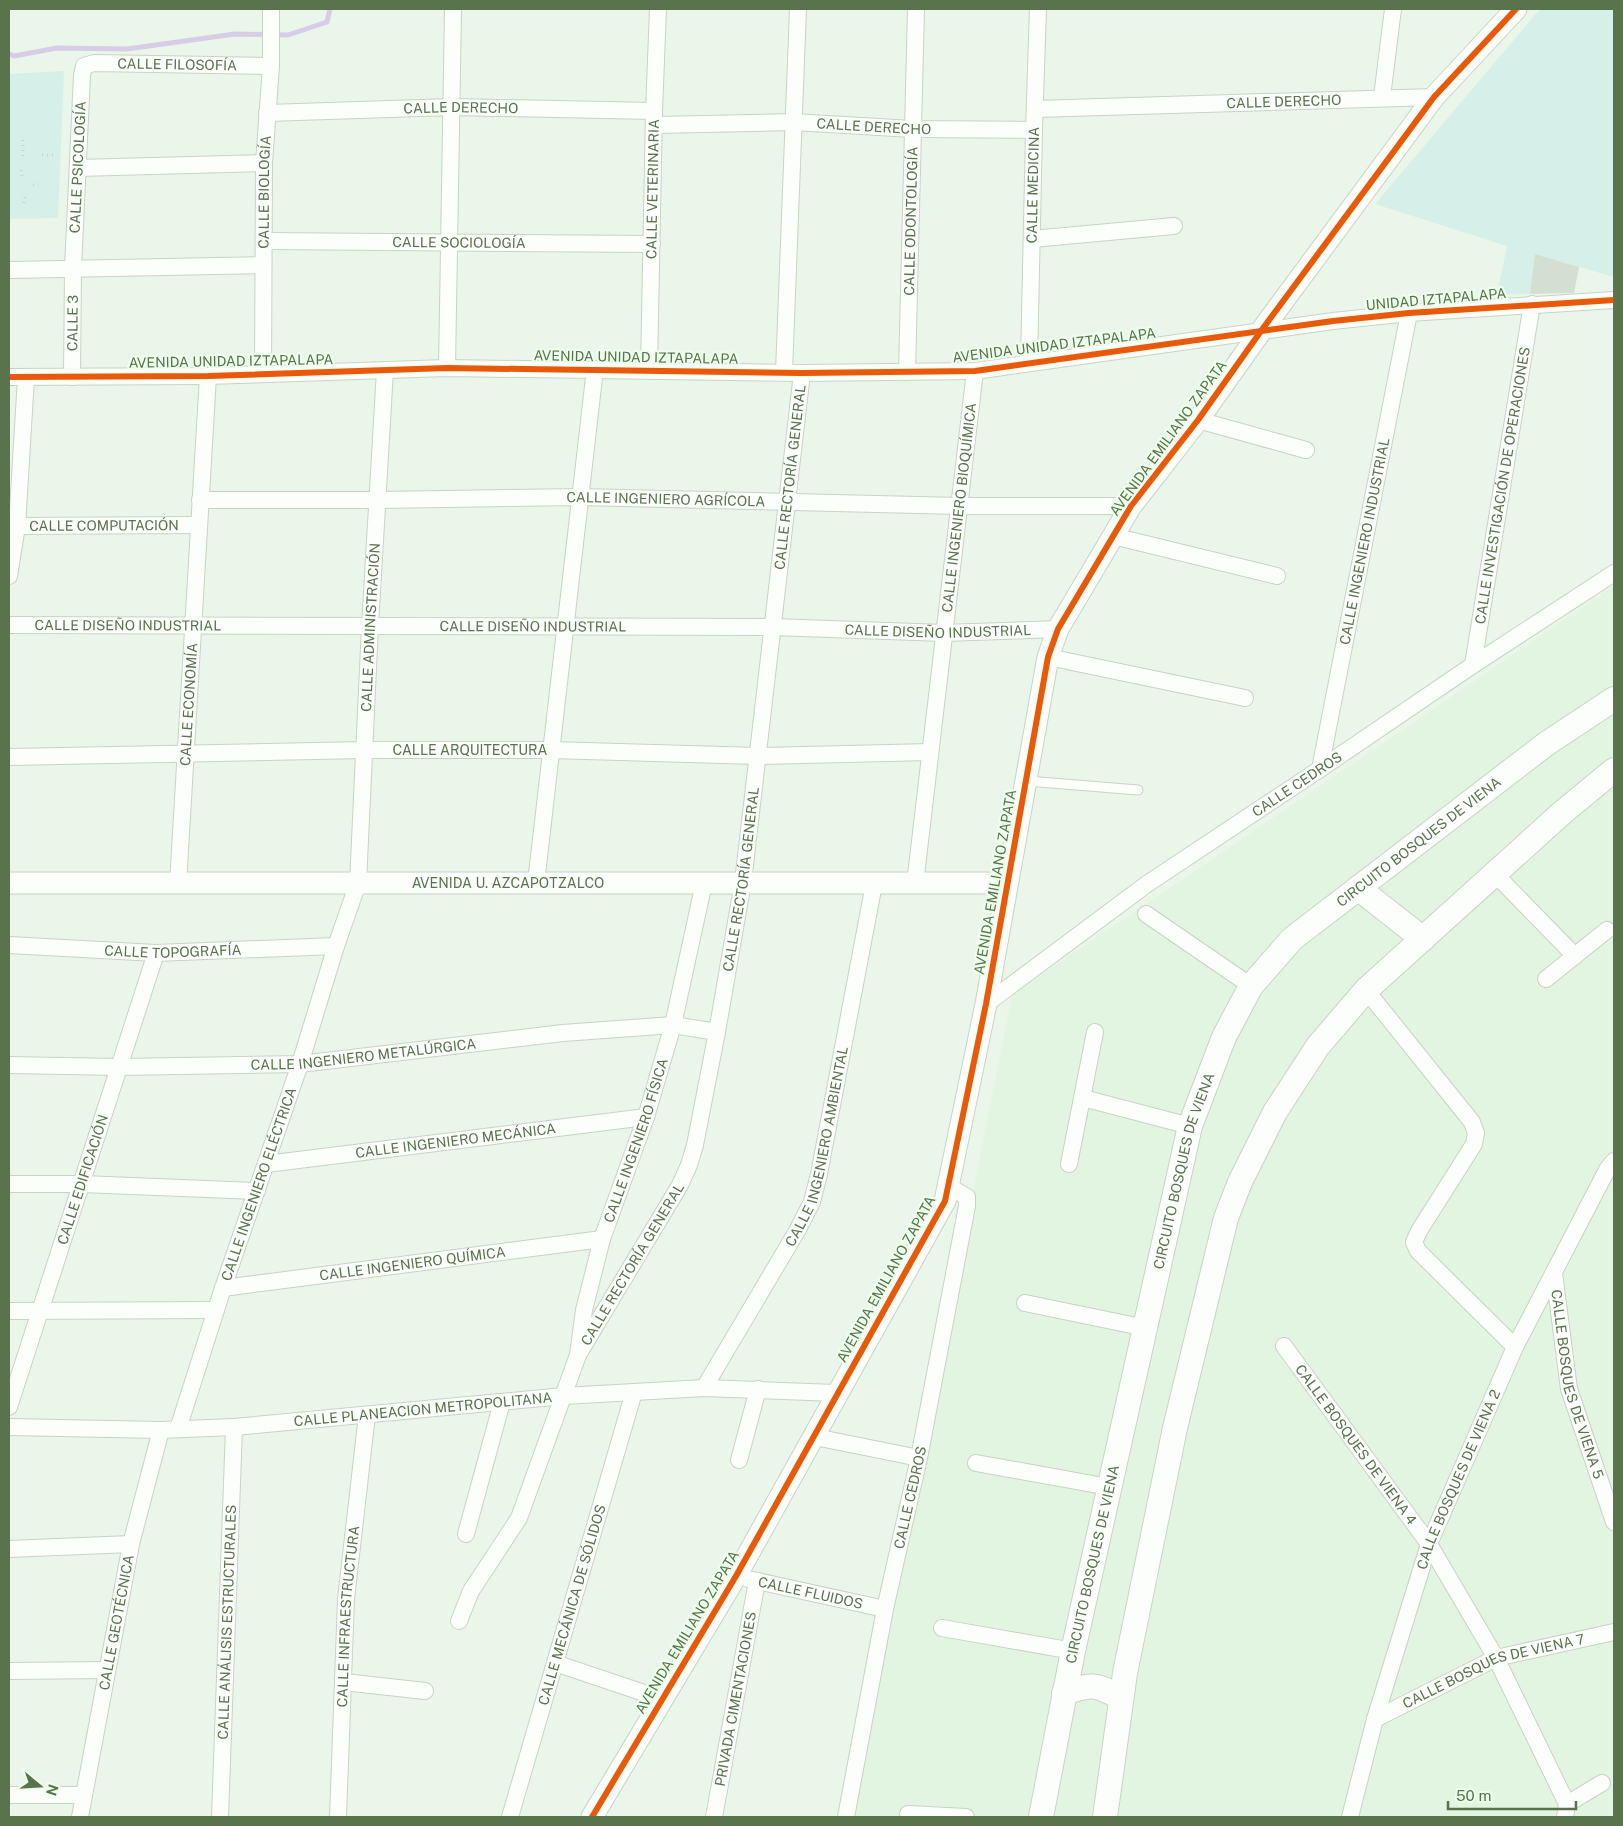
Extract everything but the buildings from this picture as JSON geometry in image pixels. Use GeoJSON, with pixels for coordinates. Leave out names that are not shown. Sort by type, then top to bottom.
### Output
{"type":"FeatureCollection","features":[{"type":"Feature","properties":{"kind":"main road","name":"CIRCUITO BOSQUES DE VIENA"},"geometry":{"type":"LineString","coordinates":[[1042,1817],[1072,1654],[1190,1126],[1224,1037],[1251,986],[1292,939],[1546,744],[1614,699]]}},
{"type":"Feature","properties":{"kind":"main road"},"geometry":{"type":"LineString","coordinates":[[1105,1817],[1120,1698],[1175,1428],[1226,1218],[1240,1182],[1275,1112],[1318,1046],[1366,990],[1563,812],[1614,770]]}},
{"type":"Feature","properties":{"kind":"main road"},"geometry":{"type":"LineString","coordinates":[[1358,888],[1423,939]]}},
{"type":"Feature","properties":{"kind":"main road"},"geometry":{"type":"LineString","coordinates":[[1072,1654],[1098,1671],[1125,1673]]}},
{"type":"Feature","properties":{"kind":"main road"},"geometry":{"type":"LineString","coordinates":[[1064,1693],[1085,1686],[1095,1686],[1103,1688],[1120,1698]]}},
{"type":"Feature","properties":{"kind":"street","name":"CALLE BIOLOGÍA"},"geometry":{"type":"LineString","coordinates":[[264,374],[264,163],[272,45],[271,9]]}},
{"type":"Feature","properties":{"kind":"street"},"geometry":{"type":"LineString","coordinates":[[446,368],[453,9]]}},
{"type":"Feature","properties":{"kind":"street","name":"CALLE VETERINARIA"},"geometry":{"type":"LineString","coordinates":[[649,370],[658,9]]}},
{"type":"Feature","properties":{"kind":"street","name":"CALLE RECTORÍA GENERAL"},"geometry":{"type":"LineString","coordinates":[[784,372],[798,9]]}},
{"type":"Feature","properties":{"kind":"street","name":"CALLE ODONTOLOGÍA"},"geometry":{"type":"LineString","coordinates":[[906,372],[916,9]]}},
{"type":"Feature","properties":{"kind":"street","name":"CALLE MEDICINA"},"geometry":{"type":"LineString","coordinates":[[1030,363],[1038,9]]}},
{"type":"Feature","properties":{"kind":"street"},"geometry":{"type":"LineString","coordinates":[[1382,97],[1393,9]]}},
{"type":"Feature","properties":{"kind":"street","name":"AVENIDA EMILIANO ZAPATA"},"geometry":{"type":"LineString","coordinates":[[592,1817],[736,1576],[945,1201],[986,1004],[1006,883],[1048,657],[1058,629],[1131,506],[1198,420],[1261,331],[1434,97],[1516,9]]}},
{"type":"Feature","properties":{"kind":"street","name":"CALLE FILOSOFÍA"},"geometry":{"type":"LineString","coordinates":[[84,66],[94,63],[271,66]]}},
{"type":"Feature","properties":{"kind":"street","name":"CALLE PSICOLOGÍA"},"geometry":{"type":"LineString","coordinates":[[73,268],[82,75],[84,66]]}},
{"type":"Feature","properties":{"kind":"street","name":"CALLE DERECHO"},"geometry":{"type":"LineString","coordinates":[[1035,108],[1434,97]]}},
{"type":"Feature","properties":{"kind":"street","name":"CALLE DERECHO"},"geometry":{"type":"LineString","coordinates":[[267,113],[451,107],[912,129],[1034,130]]}},
{"type":"Feature","properties":{"kind":"street"},"geometry":{"type":"LineString","coordinates":[[78,168],[264,163]]}},
{"type":"Feature","properties":{"kind":"street"},"geometry":{"type":"LineString","coordinates":[[1032,239],[1174,226]]}},
{"type":"Feature","properties":{"kind":"street","name":"CALLE SOCIOLOGÍA"},"geometry":{"type":"LineString","coordinates":[[265,241],[652,244]]}},
{"type":"Feature","properties":{"kind":"street"},"geometry":{"type":"LineString","coordinates":[[9,270],[264,265]]}},
{"type":"Feature","properties":{"kind":"street","name":"CALLE 3"},"geometry":{"type":"LineString","coordinates":[[72,377],[73,268]]}},
{"type":"Feature","properties":{"kind":"street","name":"UNIDAD IZTAPALAPA"},"geometry":{"type":"LineString","coordinates":[[1261,331],[1409,313],[1614,300]]}},
{"type":"Feature","properties":{"kind":"street","name":"CALLE INVESTIGACIÓN DE OPERACIONES"},"geometry":{"type":"LineString","coordinates":[[1473,665],[1532,304]]}},
{"type":"Feature","properties":{"kind":"street","name":"CALLE INGENIERO INDUSTRIAL"},"geometry":{"type":"LineString","coordinates":[[1320,769],[1409,313]]}},
{"type":"Feature","properties":{"kind":"street","name":"AVENIDA UNIDAD IZTAPALAPA"},"geometry":{"type":"LineString","coordinates":[[9,377],[208,376],[446,368],[784,372],[975,370],[1261,331]]}},
{"type":"Feature","properties":{"kind":"street"},"geometry":{"type":"LineString","coordinates":[[536,884],[595,369]]}},
{"type":"Feature","properties":{"kind":"street","name":"CALLE ADMINISTRACIÓN"},"geometry":{"type":"LineString","coordinates":[[358,883],[370,626],[385,370]]}},
{"type":"Feature","properties":{"kind":"street","name":"CALLE INGENIERO BIOQUÍMICA"},"geometry":{"type":"LineString","coordinates":[[915,884],[975,370]]}},
{"type":"Feature","properties":{"kind":"street","name":"CALLE RECTORÍA GENERAL"},"geometry":{"type":"LineString","coordinates":[[578,1354],[680,1185],[695,1145],[743,882],[802,372]]}},
{"type":"Feature","properties":{"kind":"street","name":"CALLE ECONOMÍA"},"geometry":{"type":"LineString","coordinates":[[178,884],[208,376]]}},
{"type":"Feature","properties":{"kind":"street"},"geometry":{"type":"LineString","coordinates":[[9,576],[26,378]]}},
{"type":"Feature","properties":{"kind":"street"},"geometry":{"type":"LineString","coordinates":[[1198,420],[1306,450]]}},
{"type":"Feature","properties":{"kind":"street","name":"CALLE INGENIERO AGRÍCOLA"},"geometry":{"type":"LineString","coordinates":[[200,500],[580,497],[788,500],[959,506],[1131,506]]}},
{"type":"Feature","properties":{"kind":"street","name":"CALLE COMPUTACIÓN"},"geometry":{"type":"LineString","coordinates":[[13,526],[199,526]]}},
{"type":"Feature","properties":{"kind":"street"},"geometry":{"type":"LineString","coordinates":[[1113,536],[1278,576]]}},
{"type":"Feature","properties":{"kind":"street","name":"CALLE CEDROS"},"geometry":{"type":"LineString","coordinates":[[986,1004],[1147,884],[1473,665],[1614,573]]}},
{"type":"Feature","properties":{"kind":"street","name":"CALLE DISEÑO INDUSTRIAL"},"geometry":{"type":"LineString","coordinates":[[9,625],[772,627],[944,633],[1058,629]]}},
{"type":"Feature","properties":{"kind":"street"},"geometry":{"type":"LineString","coordinates":[[1048,657],[1245,698]]}},
{"type":"Feature","properties":{"kind":"street","name":"CALLE ARQUITECTURA"},"geometry":{"type":"LineString","coordinates":[[9,757],[186,752],[364,750],[551,750],[757,756],[930,752]]}},
{"type":"Feature","properties":{"kind":"street"},"geometry":{"type":"LineString","coordinates":[[1495,874],[1575,956]]}},
{"type":"Feature","properties":{"kind":"street","name":"AVENIDA U. AZCAPOTZALCO"},"geometry":{"type":"LineString","coordinates":[[9,883],[1006,883]]}},
{"type":"Feature","properties":{"kind":"street","name":"CALLE INGENIERO ELÉCTRICA"},"geometry":{"type":"LineString","coordinates":[[178,1429],[223,1288],[300,1064],[336,946],[358,883]]}},
{"type":"Feature","properties":{"kind":"street","name":"CALLE INGENIERO FÍSICA"},"geometry":{"type":"LineString","coordinates":[[459,1621],[471,1591],[519,1518],[578,1354],[584,1310],[602,1239],[646,1117],[673,1025],[704,883]]}},
{"type":"Feature","properties":{"kind":"street","name":"CALLE INGENIERO AMBIENTAL"},"geometry":{"type":"LineString","coordinates":[[704,1388],[797,1231],[812,1202],[820,1174],[874,884]]}},
{"type":"Feature","properties":{"kind":"street"},"geometry":{"type":"LineString","coordinates":[[1146,914],[1251,986]]}},
{"type":"Feature","properties":{"kind":"street"},"geometry":{"type":"LineString","coordinates":[[1546,979],[1608,930]]}},
{"type":"Feature","properties":{"kind":"street","name":"CALLE TOPOGRAFÍA"},"geometry":{"type":"LineString","coordinates":[[9,945],[156,954],[336,946]]}},
{"type":"Feature","properties":{"kind":"street","name":"CALLE EDIFICACIÓN"},"geometry":{"type":"LineString","coordinates":[[9,1407],[156,954]]}},
{"type":"Feature","properties":{"kind":"street"},"geometry":{"type":"LineString","coordinates":[[1366,990],[1472,1122],[1476,1133],[1474,1144],[1414,1242],[1418,1251],[1515,1347]]}},
{"type":"Feature","properties":{"kind":"street","name":"CALLE INGENIERO METALÚRGICA"},"geometry":{"type":"LineString","coordinates":[[9,1065],[119,1067],[300,1064],[563,1033],[673,1025],[717,1032]]}},
{"type":"Feature","properties":{"kind":"street"},"geometry":{"type":"LineString","coordinates":[[1069,1164],[1096,1032]]}},
{"type":"Feature","properties":{"kind":"street"},"geometry":{"type":"LineString","coordinates":[[1083,1098],[1190,1126]]}},
{"type":"Feature","properties":{"kind":"street","name":"CALLE INGENIERO MECÁNICA"},"geometry":{"type":"LineString","coordinates":[[266,1164],[646,1117]]}},
{"type":"Feature","properties":{"kind":"street","name":"CALLE BOSQUES DE VIENA 2"},"geometry":{"type":"LineString","coordinates":[[1350,1817],[1375,1719],[1429,1544],[1515,1347],[1608,1168],[1614,1161]]}},
{"type":"Feature","properties":{"kind":"street"},"geometry":{"type":"LineString","coordinates":[[9,1184],[82,1184],[257,1191]]}},
{"type":"Feature","properties":{"kind":"street","name":"CALLE CEDROS"},"geometry":{"type":"LineString","coordinates":[[846,1817],[885,1609],[919,1458],[967,1206],[966,1197],[948,1186]]}},
{"type":"Feature","properties":{"kind":"street","name":"CALLE INGENIERO QUÍMICA"},"geometry":{"type":"LineString","coordinates":[[223,1288],[602,1239]]}},
{"type":"Feature","properties":{"kind":"street","name":"CALLE BOSQUES DE VIENA 5"},"geometry":{"type":"LineString","coordinates":[[1554,1273],[1569,1388],[1614,1522]]}},
{"type":"Feature","properties":{"kind":"street"},"geometry":{"type":"LineString","coordinates":[[1025,1303],[1146,1328]]}},
{"type":"Feature","properties":{"kind":"street"},"geometry":{"type":"LineString","coordinates":[[9,1311],[216,1310]]}},
{"type":"Feature","properties":{"kind":"street","name":"CALLE BOSQUES DE VIENA 4"},"geometry":{"type":"LineString","coordinates":[[1284,1346],[1429,1544],[1496,1658],[1566,1811]]}},
{"type":"Feature","properties":{"kind":"street","name":"CALLE PLANEACION METROPOLITANA"},"geometry":{"type":"LineString","coordinates":[[9,1427],[161,1430],[234,1427],[564,1396],[704,1388],[836,1394]]}},
{"type":"Feature","properties":{"kind":"street"},"geometry":{"type":"LineString","coordinates":[[739,1460],[758,1390]]}},
{"type":"Feature","properties":{"kind":"street","name":"CALLE MECÁNICA DE SÓLIDOS"},"geometry":{"type":"LineString","coordinates":[[510,1817],[634,1392]]}},
{"type":"Feature","properties":{"kind":"street"},"geometry":{"type":"LineString","coordinates":[[466,1534],[502,1402]]}},
{"type":"Feature","properties":{"kind":"street","name":"CALLE INFRAESTRUCTURA"},"geometry":{"type":"LineString","coordinates":[[338,1817],[346,1599],[367,1414]]}},
{"type":"Feature","properties":{"kind":"street","name":"CALLE ANÁLISIS ESTRUCTURALES"},"geometry":{"type":"LineString","coordinates":[[220,1817],[234,1427]]}},
{"type":"Feature","properties":{"kind":"street","name":"CALLE GEOTÉCNICA"},"geometry":{"type":"LineString","coordinates":[[80,1817],[131,1544],[161,1430]]}},
{"type":"Feature","properties":{"kind":"street"},"geometry":{"type":"LineString","coordinates":[[815,1437],[919,1458]]}},
{"type":"Feature","properties":{"kind":"street"},"geometry":{"type":"LineString","coordinates":[[976,1463],[1109,1488]]}},
{"type":"Feature","properties":{"kind":"street"},"geometry":{"type":"LineString","coordinates":[[9,1549],[131,1544]]}},
{"type":"Feature","properties":{"kind":"street","name":"CALLE FLUIDOS"},"geometry":{"type":"LineString","coordinates":[[736,1576],[885,1609]]}},
{"type":"Feature","properties":{"kind":"street","name":"PRIVADA CIMENTACIONES"},"geometry":{"type":"LineString","coordinates":[[714,1817],[757,1581]]}},
{"type":"Feature","properties":{"kind":"street"},"geometry":{"type":"LineString","coordinates":[[942,1628],[1072,1654]]}},
{"type":"Feature","properties":{"kind":"street","name":"CALLE BOSQUES DE VIENA 7"},"geometry":{"type":"LineString","coordinates":[[1375,1719],[1496,1658],[1614,1632]]}},
{"type":"Feature","properties":{"kind":"street"},"geometry":{"type":"LineString","coordinates":[[555,1663],[662,1699]]}},
{"type":"Feature","properties":{"kind":"street"},"geometry":{"type":"LineString","coordinates":[[9,1671],[107,1670]]}},
{"type":"Feature","properties":{"kind":"street"},"geometry":{"type":"LineString","coordinates":[[344,1682],[425,1691]]}},
{"type":"Feature","properties":{"kind":"street"},"geometry":{"type":"LineString","coordinates":[[1566,1811],[1602,1783]]}},
{"type":"Feature","properties":{"kind":"street"},"geometry":{"type":"LineString","coordinates":[[9,1795],[84,1795]]}},
{"type":"Feature","properties":{"kind":"street"},"geometry":{"type":"LineString","coordinates":[[908,1814],[966,1817]]}},
{"type":"Feature","properties":{"kind":"lane"},"geometry":{"type":"LineString","coordinates":[[1025,781],[1138,790]]}},
{"type":"Feature","properties":{"kind":"path"},"geometry":{"type":"LineString","coordinates":[[23,140],[24,160]]}},
{"type":"Feature","properties":{"kind":"path"},"geometry":{"type":"LineString","coordinates":[[42,155],[54,155]]}},
{"type":"Feature","properties":{"kind":"path"},"geometry":{"type":"LineString","coordinates":[[21,170],[22,176]]}},
{"type":"Feature","properties":{"kind":"path"},"geometry":{"type":"LineString","coordinates":[[33,185],[38,184]]}},
{"type":"Feature","properties":{"kind":"path"},"geometry":{"type":"LineString","coordinates":[[24,203],[25,197]]}},
{"type":"Feature","properties":{"kind":"shaded area"},"geometry":{"type":"Polygon","coordinates":[[[1540,9],[1614,9],[1614,277],[1535,254],[1530,294],[1497,295],[1507,246],[1375,204],[1540,9]]]}},
{"type":"Feature","properties":{"kind":"shaded area"},"geometry":{"type":"Polygon","coordinates":[[[64,71],[58,218],[9,219],[9,74],[64,71]]]}},
{"type":"Feature","properties":{"kind":"shaded area"},"geometry":{"type":"Polygon","coordinates":[[[1614,586],[1614,1817],[849,1817],[1012,995],[1614,586]]]}},
{"type":"Feature","properties":{"kind":"waterway"},"geometry":{"type":"LineString","coordinates":[[9,54],[14,56],[57,48],[127,49],[235,34],[288,35],[327,22],[330,9]]}},
{"type":"Feature","properties":{"kind":"cycle path"},"geometry":{"type":"LineString","coordinates":[[592,1817],[736,1576],[945,1201],[986,1004],[1048,657],[1058,629],[1131,506],[1198,420],[1261,331],[1434,97],[1516,9]]}},
{"type":"Feature","properties":{"kind":"cycle path"},"geometry":{"type":"LineString","coordinates":[[9,377],[208,376],[447,368],[802,373],[975,371],[1333,321],[1409,313],[1614,300]]}}]}
